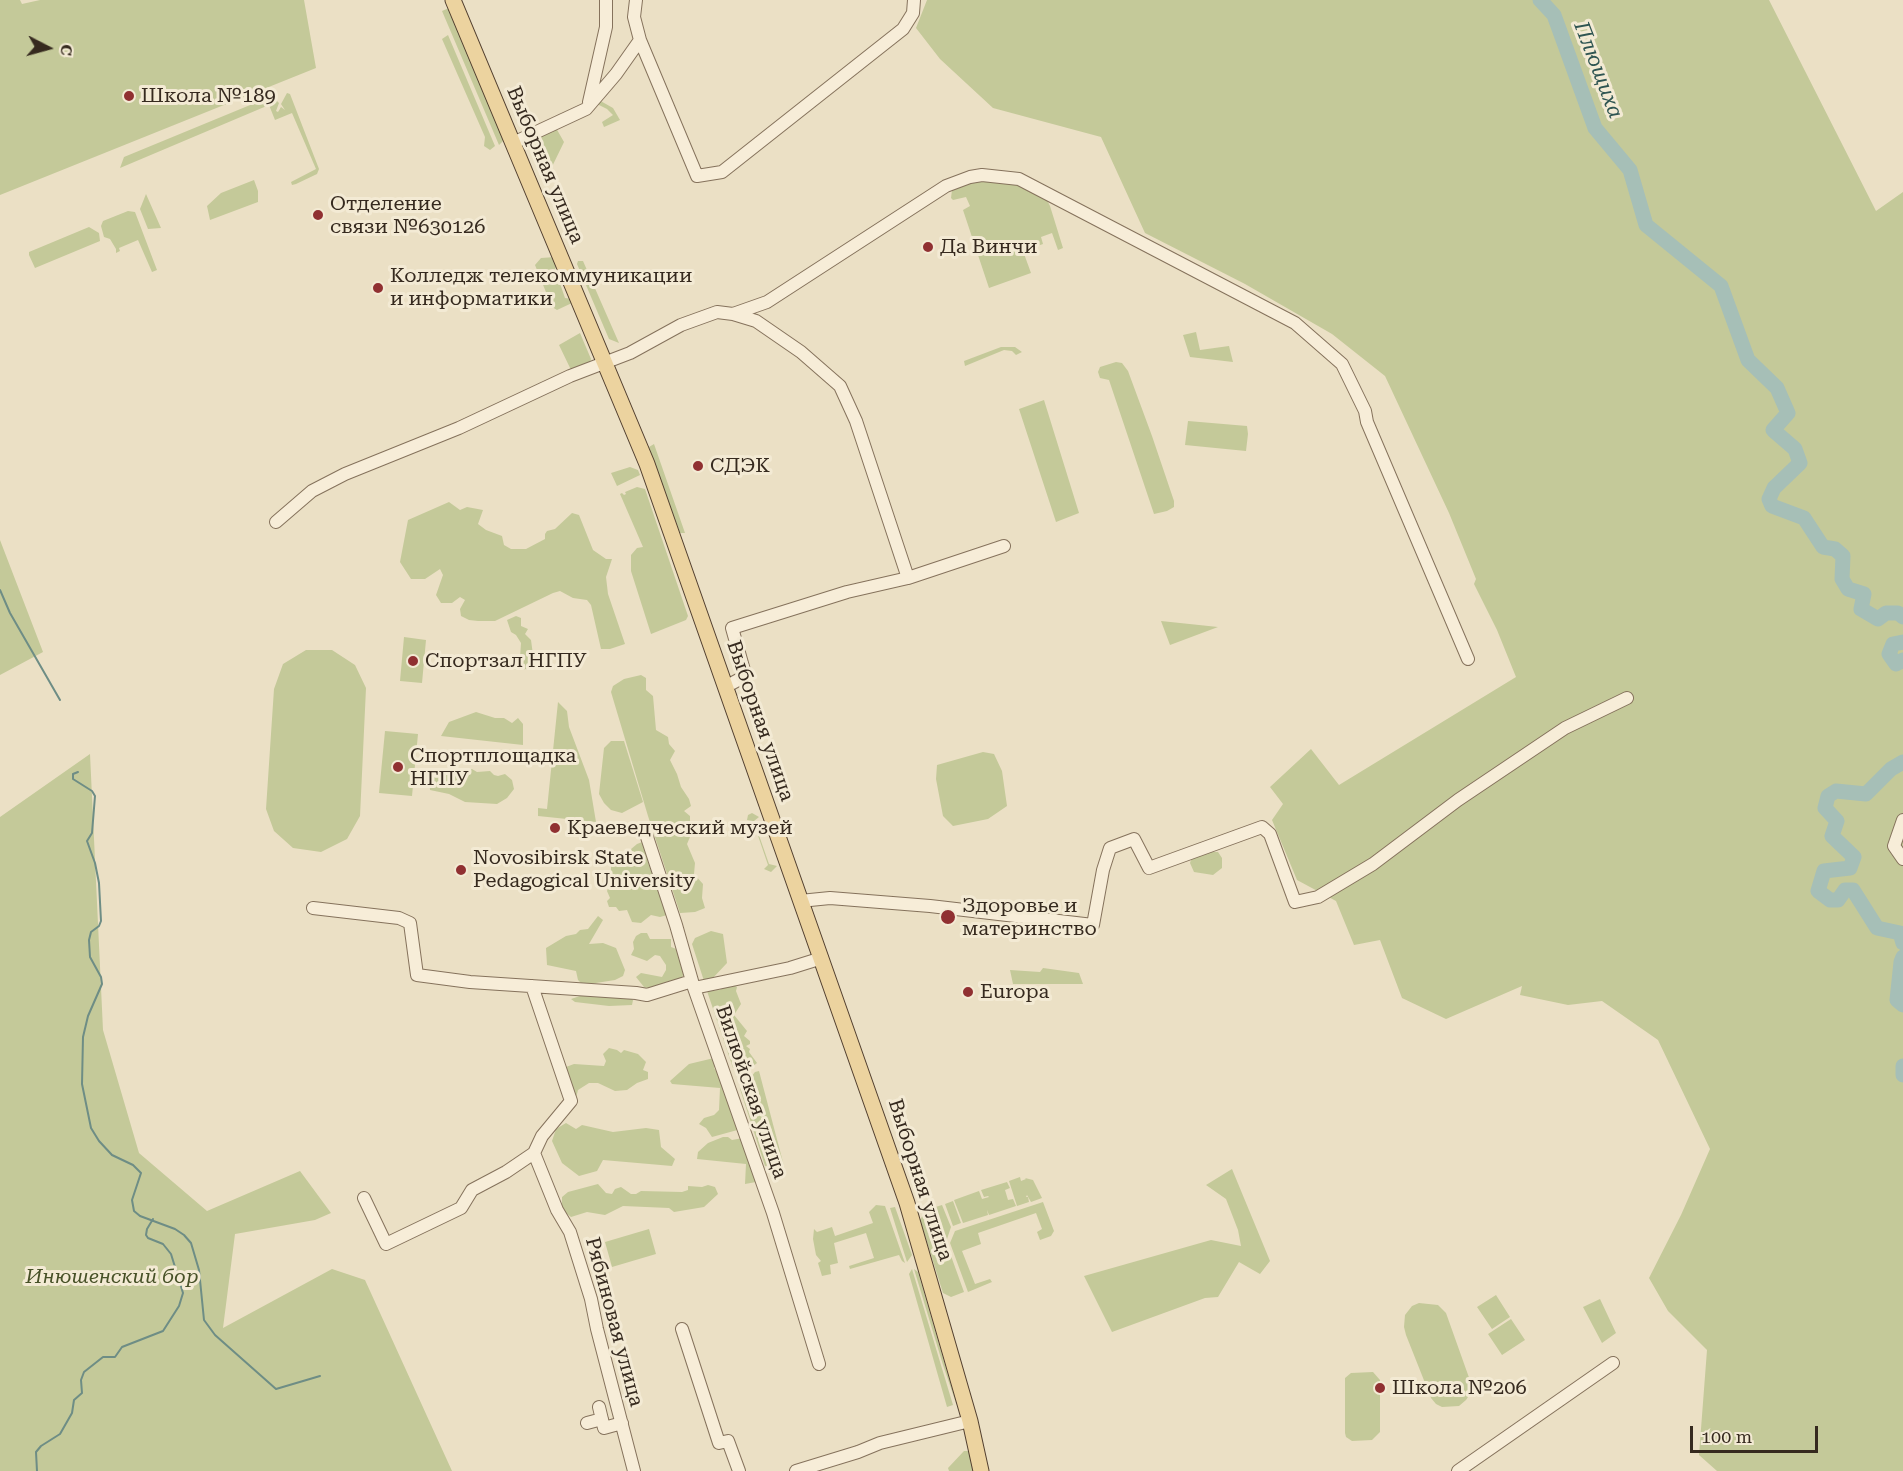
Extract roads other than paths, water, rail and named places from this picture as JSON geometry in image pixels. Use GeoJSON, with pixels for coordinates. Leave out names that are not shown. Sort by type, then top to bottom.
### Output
{"type":"FeatureCollection","features":[{"type":"Feature","properties":{"kind":"main road","name":"Выборная улица"},"geometry":{"type":"LineString","coordinates":[[453,0],[647,464],[907,1203],[970,1422],[981,1471]]}},
{"type":"Feature","properties":{"kind":"street"},"geometry":{"type":"LineString","coordinates":[[586,109],[606,27],[606,0]]}},
{"type":"Feature","properties":{"kind":"street"},"geometry":{"type":"LineString","coordinates":[[636,0],[634,17],[640,40],[697,176],[722,172],[903,29],[913,13],[914,0]]}},
{"type":"Feature","properties":{"kind":"street"},"geometry":{"type":"LineString","coordinates":[[513,143],[586,109],[616,74],[640,40]]}},
{"type":"Feature","properties":{"kind":"street"},"geometry":{"type":"LineString","coordinates":[[733,314],[767,302],[952,183],[982,175],[1020,178],[1295,323],[1342,364],[1365,411],[1367,422],[1468,658]]}},
{"type":"Feature","properties":{"kind":"street"},"geometry":{"type":"LineString","coordinates":[[276,522],[312,491],[345,474],[459,428],[570,376],[630,353],[704,315],[717,312],[756,321],[768,328],[801,352],[840,386],[856,421],[908,578]]}},
{"type":"Feature","properties":{"kind":"street"},"geometry":{"type":"LineString","coordinates":[[727,687],[746,674],[732,628],[847,592],[908,578],[1004,546]]}},
{"type":"Feature","properties":{"kind":"street"},"geometry":{"type":"LineString","coordinates":[[800,901],[830,898],[930,906],[1093,926],[1103,870],[1110,849],[1134,839],[1149,868],[1262,827],[1270,834],[1295,903],[1318,897],[1373,864],[1458,800],[1565,728],[1627,698]]}},
{"type":"Feature","properties":{"kind":"street"},"geometry":{"type":"LineString","coordinates":[[1903,820],[1894,846],[1903,859]]}},
{"type":"Feature","properties":{"kind":"street","name":"Вилюйская улица"},"geometry":{"type":"LineString","coordinates":[[646,834],[693,985],[773,1213],[819,1364]]}},
{"type":"Feature","properties":{"kind":"street"},"geometry":{"type":"LineString","coordinates":[[314,908],[399,918],[411,923],[417,975],[647,995],[790,968],[822,958]]}},
{"type":"Feature","properties":{"kind":"street"},"geometry":{"type":"LineString","coordinates":[[364,1198],[386,1244],[461,1208],[472,1190],[506,1172],[534,1153],[542,1137],[571,1101],[532,986]]}},
{"type":"Feature","properties":{"kind":"street","name":"Рябиновая улица"},"geometry":{"type":"LineString","coordinates":[[534,1153],[557,1210],[570,1232],[591,1299],[634,1471]]}},
{"type":"Feature","properties":{"kind":"street"},"geometry":{"type":"LineString","coordinates":[[682,1329],[719,1443],[728,1441],[739,1471]]}},
{"type":"Feature","properties":{"kind":"street"},"geometry":{"type":"LineString","coordinates":[[1458,1471],[1613,1363]]}},
{"type":"Feature","properties":{"kind":"street"},"geometry":{"type":"LineString","coordinates":[[587,1423],[600,1413],[604,1428],[622,1423]]}},
{"type":"Feature","properties":{"kind":"street"},"geometry":{"type":"LineString","coordinates":[[796,1471],[880,1443],[970,1422]]}},
{"type":"Feature","properties":{"kind":"waterway","name":"Плющиха"},"geometry":{"type":"LineString","coordinates":[[1540,0],[1554,15],[1595,128],[1630,170],[1646,225],[1721,286],[1748,360],[1777,388],[1788,413],[1773,430],[1795,449],[1800,463],[1774,488],[1769,499],[1772,506],[1804,518],[1823,547],[1835,549],[1843,556],[1842,579],[1848,589],[1864,594],[1861,609],[1878,619],[1886,613],[1898,613],[1903,617]]}},
{"type":"Feature","properties":{"kind":"waterway"},"geometry":{"type":"LineString","coordinates":[[0,590],[10,613],[60,700]]}},
{"type":"Feature","properties":{"kind":"waterway","name":"Плющиха"},"geometry":{"type":"LineString","coordinates":[[1903,642],[1893,644],[1889,654],[1896,664],[1903,660]]}},
{"type":"Feature","properties":{"kind":"waterway","name":"Плющиха"},"geometry":{"type":"LineString","coordinates":[[1903,762],[1891,769],[1866,794],[1836,791],[1828,796],[1825,808],[1837,821],[1832,836],[1854,857],[1850,868],[1824,871],[1818,891],[1830,900],[1838,900],[1845,890],[1853,890],[1877,928],[1900,933],[1903,943]]}},
{"type":"Feature","properties":{"kind":"waterway"},"geometry":{"type":"LineString","coordinates":[[78,772],[73,774],[73,779],[92,791],[95,796],[92,833],[87,841],[99,883],[101,921],[99,926],[91,932],[89,940],[90,957],[101,977],[102,984],[88,1016],[83,1037],[82,1084],[91,1128],[112,1155],[133,1165],[141,1173],[132,1200],[134,1211],[140,1216],[175,1229],[191,1243],[199,1270],[204,1320],[215,1335],[276,1389],[320,1376]]}},
{"type":"Feature","properties":{"kind":"waterway","name":"Плющиха"},"geometry":{"type":"LineString","coordinates":[[1903,957],[1897,1000],[1903,1005]]}},
{"type":"Feature","properties":{"kind":"waterway","name":"Плющиха"},"geometry":{"type":"LineString","coordinates":[[1903,1066],[1903,1075]]}},
{"type":"Feature","properties":{"kind":"waterway"},"geometry":{"type":"LineString","coordinates":[[37,1471],[36,1452],[60,1434],[72,1413],[74,1400],[82,1393],[81,1380],[84,1372],[103,1357],[115,1357],[122,1347],[163,1331],[179,1306],[183,1293],[171,1254],[163,1244],[146,1235],[153,1219]]}},
{"type":"Feature","properties":{"kind":"place","name":"Школа №189"},"geometry":{"type":"Point","coordinates":[129,96]}},
{"type":"Feature","properties":{"kind":"place","name":"Отделение связи №630126"},"geometry":{"type":"Point","coordinates":[318,215]}},
{"type":"Feature","properties":{"kind":"place","name":"Да Винчи"},"geometry":{"type":"Point","coordinates":[928,247]}},
{"type":"Feature","properties":{"kind":"place","name":"Колледж телекоммуникации и информатики"},"geometry":{"type":"Point","coordinates":[378,288]}},
{"type":"Feature","properties":{"kind":"place","name":"СДЭК"},"geometry":{"type":"Point","coordinates":[698,466]}},
{"type":"Feature","properties":{"kind":"place","name":"Спортзал НГПУ"},"geometry":{"type":"Point","coordinates":[413,661]}},
{"type":"Feature","properties":{"kind":"place","name":"Спортплощадка НГПУ"},"geometry":{"type":"Point","coordinates":[398,767]}},
{"type":"Feature","properties":{"kind":"place","name":"Краеведческий музей"},"geometry":{"type":"Point","coordinates":[555,828]}},
{"type":"Feature","properties":{"kind":"place","name":"Novosibirsk State Pedagogical University"},"geometry":{"type":"Point","coordinates":[461,870]}},
{"type":"Feature","properties":{"kind":"place","name":"Здоровье и материнство"},"geometry":{"type":"Point","coordinates":[948,917]}},
{"type":"Feature","properties":{"kind":"place","name":"Europa"},"geometry":{"type":"Point","coordinates":[968,992]}},
{"type":"Feature","properties":{"kind":"place","name":"Школа №206"},"geometry":{"type":"Point","coordinates":[1380,1388]}},
{"type":"Feature","properties":{"kind":"park label","name":"Инюшенский бор"},"geometry":{"type":"Point","coordinates":[112,1277]}}]}
